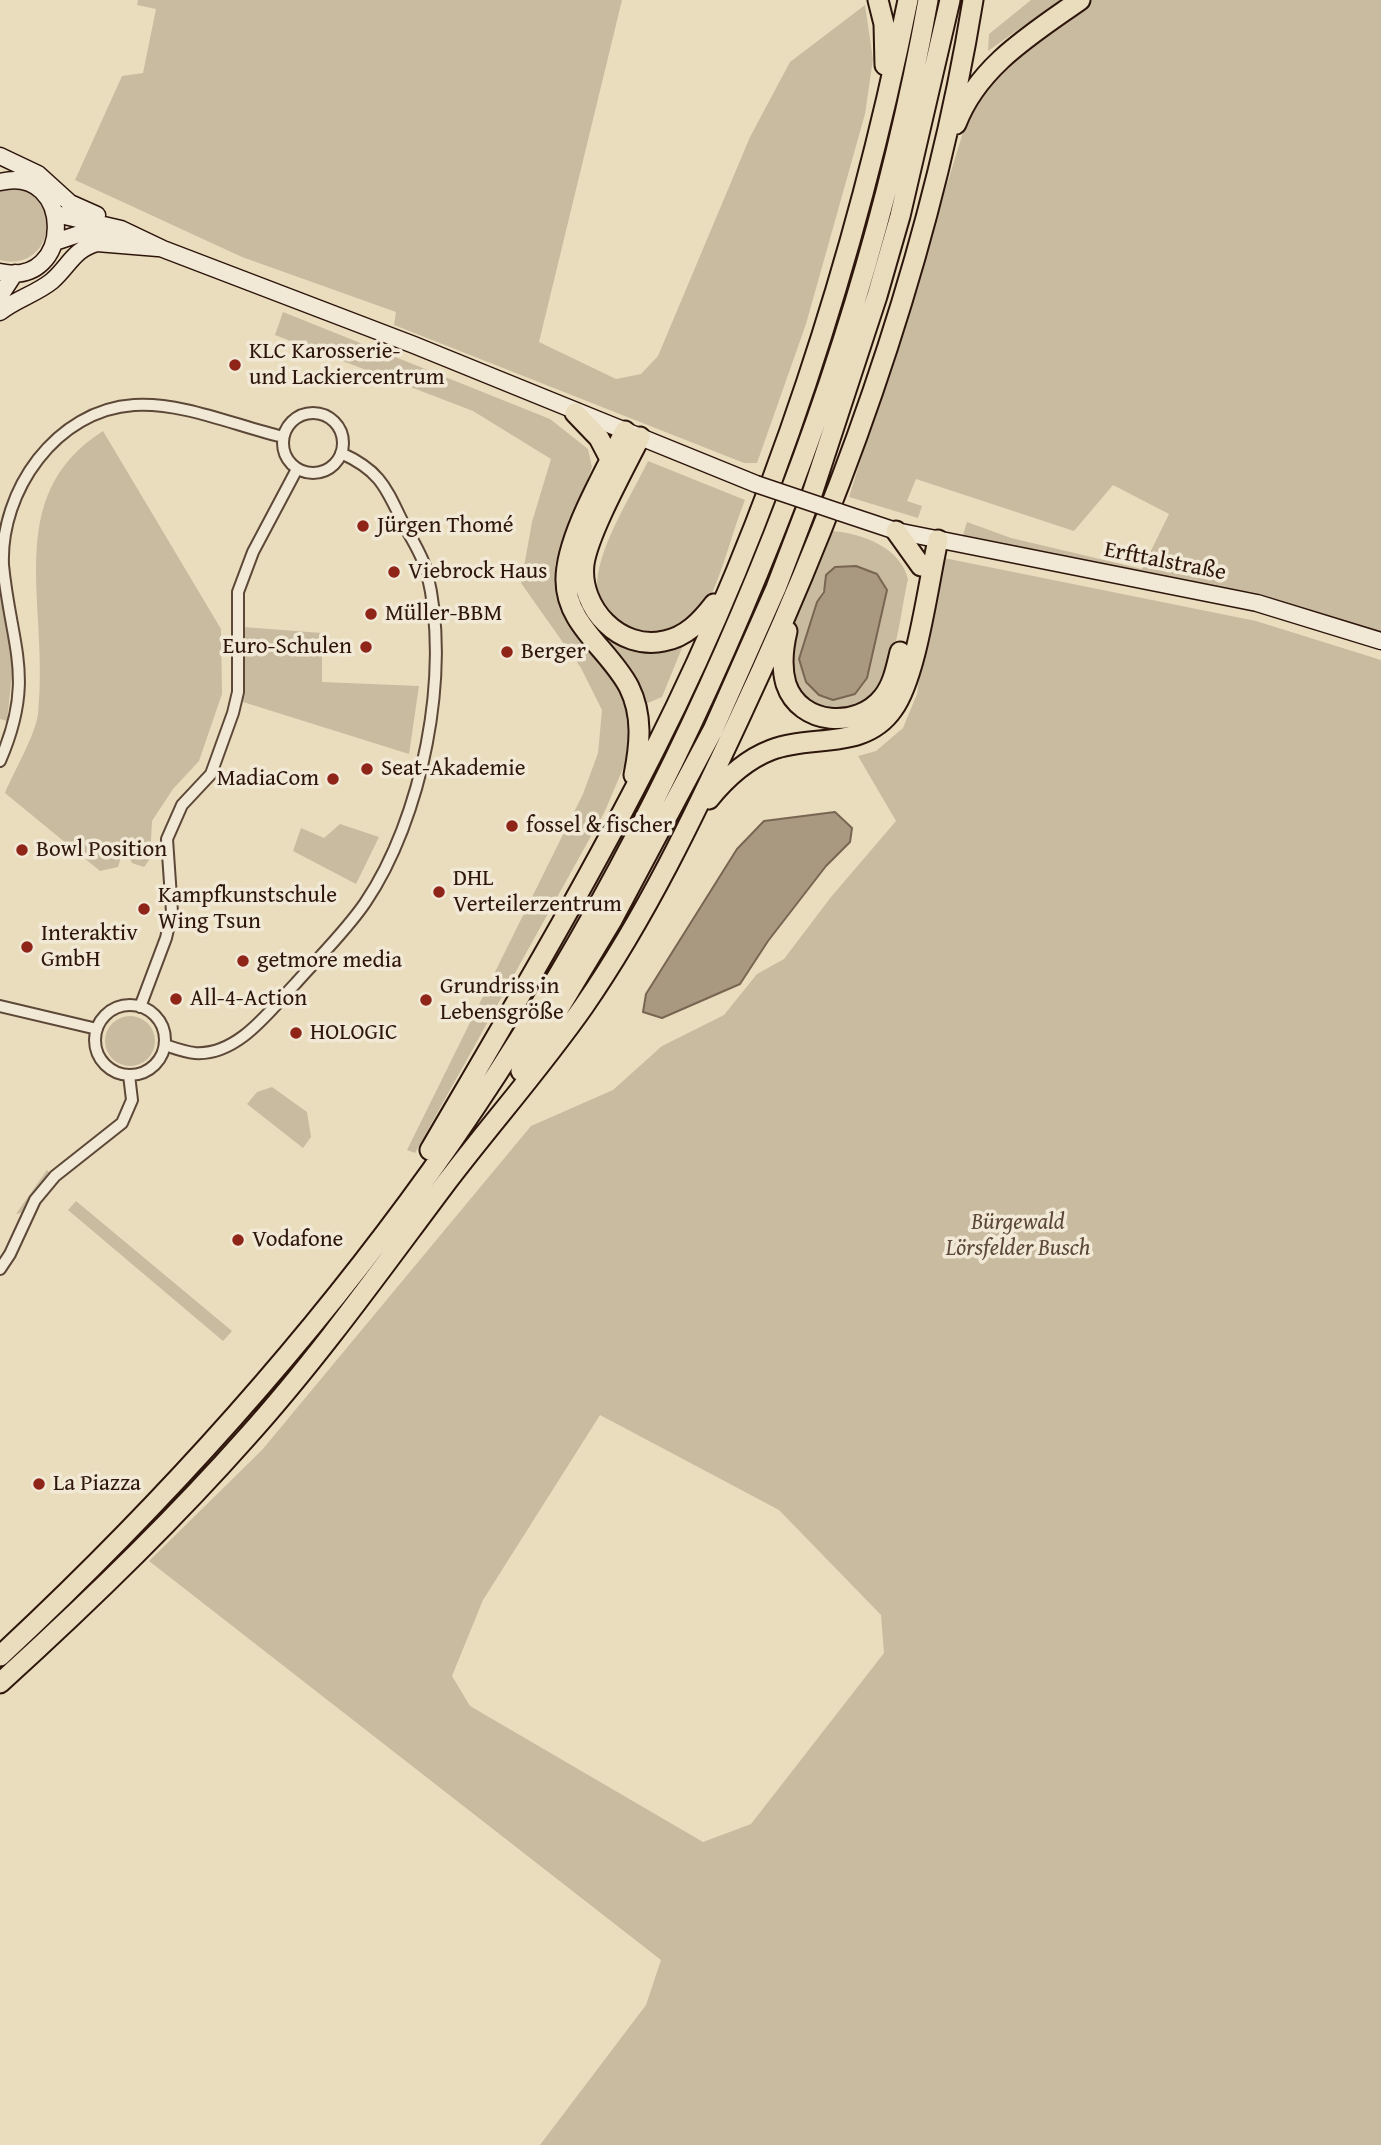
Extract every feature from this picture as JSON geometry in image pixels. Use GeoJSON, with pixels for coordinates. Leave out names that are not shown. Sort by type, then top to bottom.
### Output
{"type":"FeatureCollection","features":[{"type":"Feature","properties":{"kind":"highway"},"geometry":{"type":"LineString","coordinates":[[878,0],[885,44],[884,104]]}},
{"type":"Feature","properties":{"kind":"highway"},"geometry":{"type":"LineString","coordinates":[[376,1241],[595,862],[654,749],[731,580],[817,347],[884,104],[908,0]]}},
{"type":"Feature","properties":{"kind":"highway"},"geometry":{"type":"LineString","coordinates":[[0,1656],[94,1567],[179,1480],[311,1327],[431,1170],[512,1048],[602,898],[693,719],[773,531],[849,318],[899,139],[928,0]]}},
{"type":"Feature","properties":{"kind":"highway"},"geometry":{"type":"LineString","coordinates":[[0,1683],[130,1560],[247,1437],[343,1321],[447,1181],[585,1005],[622,945],[693,819],[794,602],[848,462],[896,315],[933,184],[973,0]]}},
{"type":"Feature","properties":{"kind":"highway"},"geometry":{"type":"LineString","coordinates":[[933,184],[959,117],[989,71],[1012,48],[1080,0]]}},
{"type":"Feature","properties":{"kind":"highway"},"geometry":{"type":"LineString","coordinates":[[933,184],[947,63],[949,7]]}},
{"type":"Feature","properties":{"kind":"highway"},"geometry":{"type":"LineString","coordinates":[[447,1181],[531,1054],[612,920],[713,730],[776,588],[812,494],[877,296],[900,216],[949,7]]}},
{"type":"Feature","properties":{"kind":"highway"},"geometry":{"type":"LineString","coordinates":[[575,413],[599,438],[611,461]]}},
{"type":"Feature","properties":{"kind":"highway"},"geometry":{"type":"LineString","coordinates":[[632,434],[587,554],[585,585],[594,608],[625,637],[662,642],[695,626],[731,580]]}},
{"type":"Feature","properties":{"kind":"highway"},"geometry":{"type":"LineString","coordinates":[[630,794],[639,742],[635,702],[621,675],[573,611],[566,578],[568,556],[575,536],[611,461],[632,434]]}},
{"type":"Feature","properties":{"kind":"highway"},"geometry":{"type":"LineString","coordinates":[[895,531],[921,566]]}},
{"type":"Feature","properties":{"kind":"highway"},"geometry":{"type":"LineString","coordinates":[[794,602],[783,647],[787,686],[799,704],[820,717],[859,717],[884,696],[894,677],[921,566],[933,539]]}},
{"type":"Feature","properties":{"kind":"highway"},"geometry":{"type":"LineString","coordinates":[[693,819],[722,783],[750,760],[773,749],[859,735],[880,724],[906,686],[933,539]]}},
{"type":"Feature","properties":{"kind":"main road"},"geometry":{"type":"LineString","coordinates":[[0,156],[38,174],[70,203],[155,248]]}},
{"type":"Feature","properties":{"kind":"main road"},"geometry":{"type":"LineString","coordinates":[[2,179],[21,181],[36,188],[48,199],[56,214],[55,242]]}},
{"type":"Feature","properties":{"kind":"main road"},"geometry":{"type":"LineString","coordinates":[[56,214],[121,229]]}},
{"type":"Feature","properties":{"kind":"main road"},"geometry":{"type":"LineString","coordinates":[[0,296],[8,272],[39,264],[55,242],[75,234],[100,233],[155,248]]}},
{"type":"Feature","properties":{"kind":"main road"},"geometry":{"type":"LineString","coordinates":[[0,312],[13,301],[51,282],[74,254],[88,245],[97,243],[155,248]]}},
{"type":"Feature","properties":{"kind":"main road","name":"Erfttalstraße"},"geometry":{"type":"LineString","coordinates":[[155,248],[414,345],[575,413],[756,484],[895,531],[1257,603],[1381,641]]}},
{"type":"Feature","properties":{"kind":"street"},"geometry":{"type":"LineString","coordinates":[[0,761],[10,739],[20,695],[20,662],[3,565],[3,540],[11,502],[22,479],[43,451],[74,426],[100,414],[132,405],[169,407],[283,437]]}},
{"type":"Feature","properties":{"kind":"street"},"geometry":{"type":"LineString","coordinates":[[320,415],[329,419],[341,434],[341,453],[331,467],[323,471],[314,473],[298,469],[285,456],[283,437],[287,428],[301,416],[320,415]]}},
{"type":"Feature","properties":{"kind":"street"},"geometry":{"type":"LineString","coordinates":[[165,1045],[196,1053],[216,1051],[232,1044],[259,1022],[366,901],[390,860],[406,817],[422,761],[431,709],[435,639],[430,589],[426,570],[384,481],[365,464],[341,453]]}},
{"type":"Feature","properties":{"kind":"street"},"geometry":{"type":"LineString","coordinates":[[140,1007],[166,938],[172,912],[167,839],[182,805],[211,774],[238,692],[238,592],[253,552],[298,469]]}},
{"type":"Feature","properties":{"kind":"street"},"geometry":{"type":"LineString","coordinates":[[0,1006],[97,1029]]}},
{"type":"Feature","properties":{"kind":"street"},"geometry":{"type":"LineString","coordinates":[[119,1007],[140,1007],[157,1017],[162,1026],[165,1045],[156,1063],[139,1074],[129,1075],[109,1068],[102,1060],[96,1040],[97,1029],[102,1020],[119,1007]]}},
{"type":"Feature","properties":{"kind":"street"},"geometry":{"type":"LineString","coordinates":[[0,1269],[10,1254],[35,1200],[55,1176],[122,1122],[132,1100],[129,1075]]}},
{"type":"Feature","properties":{"kind":"green space"},"geometry":{"type":"Polygon","coordinates":[[[138,0],[622,0],[539,342],[616,379],[641,374],[658,356],[750,137],[790,62],[865,5],[873,59],[865,114],[806,324],[757,463],[744,463],[394,325],[396,312],[242,257],[75,180],[122,76],[143,73],[156,9],[137,5],[138,0]]]}},
{"type":"Feature","properties":{"kind":"green space"},"geometry":{"type":"Polygon","coordinates":[[[1031,0],[1060,0],[988,51],[989,34],[1031,0]]]}},
{"type":"Feature","properties":{"kind":"green space"},"geometry":{"type":"Polygon","coordinates":[[[1092,0],[1381,0],[1381,636],[1257,593],[1139,573],[963,535],[967,522],[1011,538],[1142,569],[1169,514],[1113,485],[1074,531],[916,479],[907,501],[922,506],[918,518],[849,497],[966,123],[976,100],[1002,68],[1092,0]]]}},
{"type":"Feature","properties":{"kind":"green space"},"geometry":{"type":"Polygon","coordinates":[[[17,188],[33,195],[42,207],[47,220],[46,234],[41,246],[31,256],[17,261],[0,260],[0,190],[17,188]]]}},
{"type":"Feature","properties":{"kind":"green space"},"geometry":{"type":"Polygon","coordinates":[[[283,312],[550,419],[588,449],[592,467],[555,565],[556,595],[570,623],[624,695],[630,752],[605,811],[415,1153],[407,1150],[583,794],[598,753],[602,710],[581,668],[521,583],[532,522],[551,459],[473,411],[275,335],[283,312]]]}},
{"type":"Feature","properties":{"kind":"green space"},"geometry":{"type":"Polygon","coordinates":[[[103,431],[221,629],[222,694],[199,761],[173,789],[152,821],[150,859],[144,867],[132,863],[128,855],[121,857],[118,867],[100,871],[5,793],[29,743],[38,714],[40,673],[36,556],[40,520],[51,487],[71,458],[103,431]]]}},
{"type":"Feature","properties":{"kind":"green space"},"geometry":{"type":"Polygon","coordinates":[[[648,461],[745,500],[708,601],[687,623],[658,634],[628,630],[616,622],[600,600],[597,590],[598,575],[608,542],[648,461]]]}},
{"type":"Feature","properties":{"kind":"green space"},"geometry":{"type":"Polygon","coordinates":[[[833,531],[856,535],[879,544],[897,558],[908,579],[897,636],[885,675],[863,703],[838,711],[823,709],[804,697],[793,681],[789,662],[792,630],[833,531]],[[856,566],[835,567],[817,602],[812,624],[833,700],[855,694],[867,678],[877,574],[856,566]]]}},
{"type":"Feature","properties":{"kind":"green space","name":"Bürgewald Lörsfelder Busch"},"geometry":{"type":"Polygon","coordinates":[[[944,558],[1256,621],[1381,660],[1381,2145],[540,2145],[646,2005],[661,1960],[149,1561],[262,1450],[531,1126],[613,1090],[662,1046],[724,1015],[757,974],[784,959],[831,897],[896,821],[858,756],[876,751],[903,728],[917,694],[926,628],[944,558]],[[600,1415],[483,1600],[452,1676],[470,1706],[703,1842],[751,1824],[884,1653],[881,1615],[779,1510],[600,1415]]]}},
{"type":"Feature","properties":{"kind":"green space"},"geometry":{"type":"Polygon","coordinates":[[[0,590],[13,665],[7,721],[0,719],[0,590]]]}},
{"type":"Feature","properties":{"kind":"green space"},"geometry":{"type":"Polygon","coordinates":[[[243,627],[322,633],[322,682],[419,686],[409,754],[243,702],[243,627]]]}},
{"type":"Feature","properties":{"kind":"green space"},"geometry":{"type":"Polygon","coordinates":[[[611,639],[638,649],[684,643],[662,697],[643,705],[608,648],[611,639]]]}},
{"type":"Feature","properties":{"kind":"green space"},"geometry":{"type":"Polygon","coordinates":[[[340,824],[379,837],[356,884],[293,851],[301,828],[324,838],[340,824]]]}},
{"type":"Feature","properties":{"kind":"green space"},"geometry":{"type":"Polygon","coordinates":[[[130,1016],[148,1023],[155,1041],[148,1059],[130,1066],[112,1059],[105,1041],[112,1023],[130,1016]]]}},
{"type":"Feature","properties":{"kind":"green space"},"geometry":{"type":"Polygon","coordinates":[[[272,1087],[307,1112],[311,1137],[303,1148],[247,1104],[257,1092],[272,1087]]]}},
{"type":"Feature","properties":{"kind":"green space"},"geometry":{"type":"Polygon","coordinates":[[[47,1170],[51,1175],[25,1212],[16,1214],[47,1170]]]}},
{"type":"Feature","properties":{"kind":"green space"},"geometry":{"type":"Polygon","coordinates":[[[76,1201],[232,1331],[223,1341],[68,1210],[76,1201]]]}},
{"type":"Feature","properties":{"kind":"shaded area"},"geometry":{"type":"Polygon","coordinates":[[[856,566],[877,574],[887,590],[867,678],[855,694],[833,700],[819,695],[806,682],[799,659],[817,602],[824,592],[826,575],[835,567],[856,566]]]}},
{"type":"Feature","properties":{"kind":"shaded area"},"geometry":{"type":"Polygon","coordinates":[[[835,812],[852,828],[850,842],[826,866],[768,941],[740,984],[662,1018],[643,1012],[646,994],[737,849],[764,821],[835,812]]]}},
{"type":"Feature","properties":{"kind":"place","name":"KLC Karosserie- und Lackiercentrum"},"geometry":{"type":"Point","coordinates":[235,365]}},
{"type":"Feature","properties":{"kind":"place","name":"Jürgen Thomé"},"geometry":{"type":"Point","coordinates":[363,526]}},
{"type":"Feature","properties":{"kind":"place","name":"Viebrock Haus"},"geometry":{"type":"Point","coordinates":[394,572]}},
{"type":"Feature","properties":{"kind":"place","name":"Müller-BBM"},"geometry":{"type":"Point","coordinates":[371,614]}},
{"type":"Feature","properties":{"kind":"place","name":"Euro-Schulen"},"geometry":{"type":"Point","coordinates":[366,647]}},
{"type":"Feature","properties":{"kind":"place","name":"Berger"},"geometry":{"type":"Point","coordinates":[507,652]}},
{"type":"Feature","properties":{"kind":"place","name":"Seat-Akademie"},"geometry":{"type":"Point","coordinates":[367,769]}},
{"type":"Feature","properties":{"kind":"place","name":"MadiaCom"},"geometry":{"type":"Point","coordinates":[333,779]}},
{"type":"Feature","properties":{"kind":"place","name":"fossel & fischer"},"geometry":{"type":"Point","coordinates":[512,826]}},
{"type":"Feature","properties":{"kind":"place","name":"Bowl Position"},"geometry":{"type":"Point","coordinates":[22,850]}},
{"type":"Feature","properties":{"kind":"place","name":"DHL Verteilerzentrum"},"geometry":{"type":"Point","coordinates":[439,892]}},
{"type":"Feature","properties":{"kind":"place","name":"Kampfkunstschule Wing Tsun"},"geometry":{"type":"Point","coordinates":[144,909]}},
{"type":"Feature","properties":{"kind":"place","name":"Interaktiv GmbH"},"geometry":{"type":"Point","coordinates":[27,947]}},
{"type":"Feature","properties":{"kind":"place","name":"getmore media"},"geometry":{"type":"Point","coordinates":[243,961]}},
{"type":"Feature","properties":{"kind":"place","name":"All-4-Action"},"geometry":{"type":"Point","coordinates":[176,999]}},
{"type":"Feature","properties":{"kind":"place","name":"Grundriss in Lebensgröße"},"geometry":{"type":"Point","coordinates":[426,1000]}},
{"type":"Feature","properties":{"kind":"place","name":"HOLOGIC"},"geometry":{"type":"Point","coordinates":[296,1033]}},
{"type":"Feature","properties":{"kind":"place","name":"Vodafone"},"geometry":{"type":"Point","coordinates":[238,1240]}},
{"type":"Feature","properties":{"kind":"place","name":"La Piazza"},"geometry":{"type":"Point","coordinates":[39,1484]}}]}
